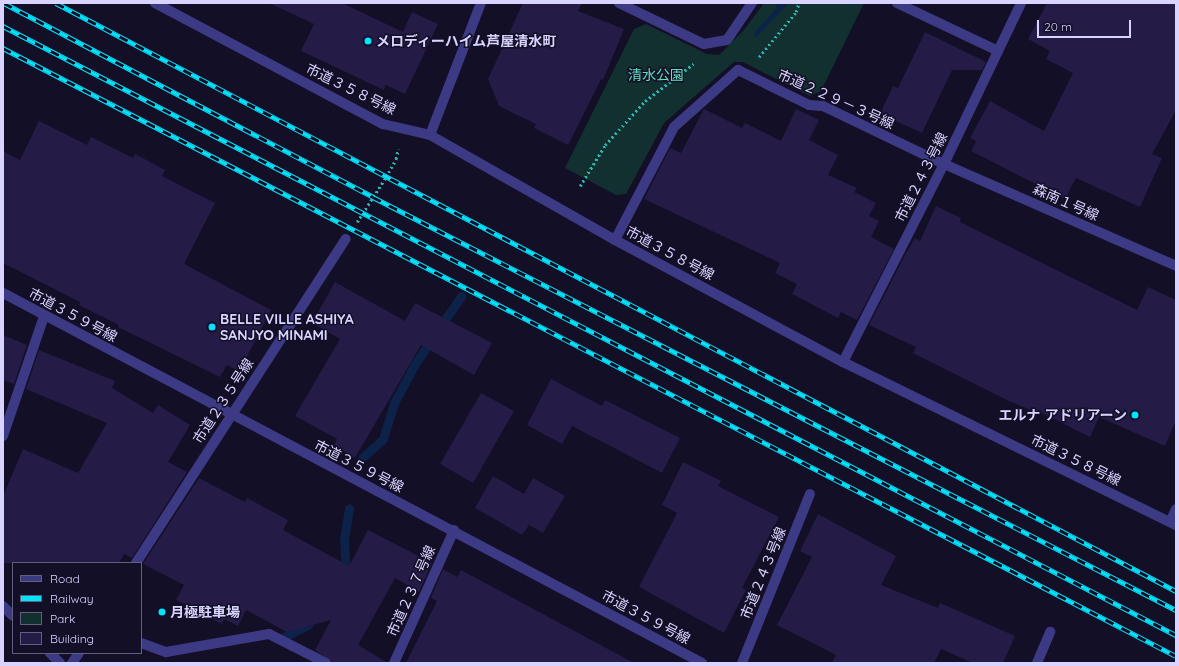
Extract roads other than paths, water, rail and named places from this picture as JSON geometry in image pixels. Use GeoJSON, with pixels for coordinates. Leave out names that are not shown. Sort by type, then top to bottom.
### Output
{"type":"FeatureCollection","features":[{"type":"Feature","properties":{"kind":"street","name":"市道３５８号線"},"geometry":{"type":"LineString","coordinates":[[155,3],[383,124],[430,135],[616,240],[843,362],[1173,523]]}},
{"type":"Feature","properties":{"kind":"street"},"geometry":{"type":"LineString","coordinates":[[430,135],[481,3]]}},
{"type":"Feature","properties":{"kind":"street"},"geometry":{"type":"LineString","coordinates":[[619,3],[704,44],[728,40],[752,3]]}},
{"type":"Feature","properties":{"kind":"street"},"geometry":{"type":"LineString","coordinates":[[897,3],[998,52]]}},
{"type":"Feature","properties":{"kind":"street","name":"市道２４３号線"},"geometry":{"type":"LineString","coordinates":[[843,362],[944,164],[1021,3]]}},
{"type":"Feature","properties":{"kind":"street","name":"市道２２９－３号線"},"geometry":{"type":"LineString","coordinates":[[616,240],[674,127],[738,70],[809,105],[823,106],[944,164]]}},
{"type":"Feature","properties":{"kind":"street","name":"森南１号線"},"geometry":{"type":"LineString","coordinates":[[944,164],[1176,266]]}},
{"type":"Feature","properties":{"kind":"street","name":"市道２３５号線"},"geometry":{"type":"LineString","coordinates":[[137,562],[230,415],[346,239]]}},
{"type":"Feature","properties":{"kind":"street","name":"市道３５９号線"},"geometry":{"type":"LineString","coordinates":[[3,293],[230,415],[454,530],[702,663]]}},
{"type":"Feature","properties":{"kind":"street"},"geometry":{"type":"LineString","coordinates":[[3,436],[44,316]]}},
{"type":"Feature","properties":{"kind":"street","name":"市道２４３号線"},"geometry":{"type":"LineString","coordinates":[[742,663],[810,494]]}},
{"type":"Feature","properties":{"kind":"street"},"geometry":{"type":"LineString","coordinates":[[1173,523],[1176,509]]}},
{"type":"Feature","properties":{"kind":"street","name":"市道２３７号線"},"geometry":{"type":"LineString","coordinates":[[394,663],[454,530]]}},
{"type":"Feature","properties":{"kind":"street"},"geometry":{"type":"LineString","coordinates":[[3,606],[12,615]]}},
{"type":"Feature","properties":{"kind":"street"},"geometry":{"type":"LineString","coordinates":[[1037,663],[1050,632]]}},
{"type":"Feature","properties":{"kind":"street"},"geometry":{"type":"LineString","coordinates":[[142,643],[166,652],[269,634],[326,663]]}},
{"type":"Feature","properties":{"kind":"street"},"geometry":{"type":"LineString","coordinates":[[51,654],[60,663]]}},
{"type":"Feature","properties":{"kind":"street"},"geometry":{"type":"LineString","coordinates":[[72,663],[78,654]]}},
{"type":"Feature","properties":{"kind":"water"},"geometry":{"type":"Polygon","coordinates":[[[776,3],[789,3],[756,37],[753,34],[777,8],[776,3]]]}},
{"type":"Feature","properties":{"kind":"waterway"},"geometry":{"type":"LineString","coordinates":[[439,328],[461,296]]}},
{"type":"Feature","properties":{"kind":"waterway"},"geometry":{"type":"LineString","coordinates":[[362,458],[383,439],[394,403],[416,362],[432,339]]}},
{"type":"Feature","properties":{"kind":"waterway"},"geometry":{"type":"LineString","coordinates":[[346,576],[344,540],[349,508]]}},
{"type":"Feature","properties":{"kind":"waterway"},"geometry":{"type":"LineString","coordinates":[[284,637],[309,624]]}},
{"type":"Feature","properties":{"kind":"railway"},"geometry":{"type":"LineString","coordinates":[[4,3],[373,197],[1176,610]]}},
{"type":"Feature","properties":{"kind":"railway"},"geometry":{"type":"LineString","coordinates":[[56,3],[1176,591]]}},
{"type":"Feature","properties":{"kind":"railway"},"geometry":{"type":"LineString","coordinates":[[3,26],[1176,635]]}},
{"type":"Feature","properties":{"kind":"railway"},"geometry":{"type":"LineString","coordinates":[[3,48],[1176,656]]}},
{"type":"Feature","properties":{"kind":"place","name":"メロディーハイム芦屋清水町"},"geometry":{"type":"Point","coordinates":[368,41]}},
{"type":"Feature","properties":{"kind":"place","name":"BELLE VILLE ASHIYA SANJYO MINAMI"},"geometry":{"type":"Point","coordinates":[212,327]}},
{"type":"Feature","properties":{"kind":"place","name":"エルナ アドリアーン"},"geometry":{"type":"Point","coordinates":[1135,415]}},
{"type":"Feature","properties":{"kind":"place","name":"月極駐車場"},"geometry":{"type":"Point","coordinates":[162,612]}},
{"type":"Feature","properties":{"kind":"park label","name":"清水公園"},"geometry":{"type":"Point","coordinates":[656,75]}}]}
